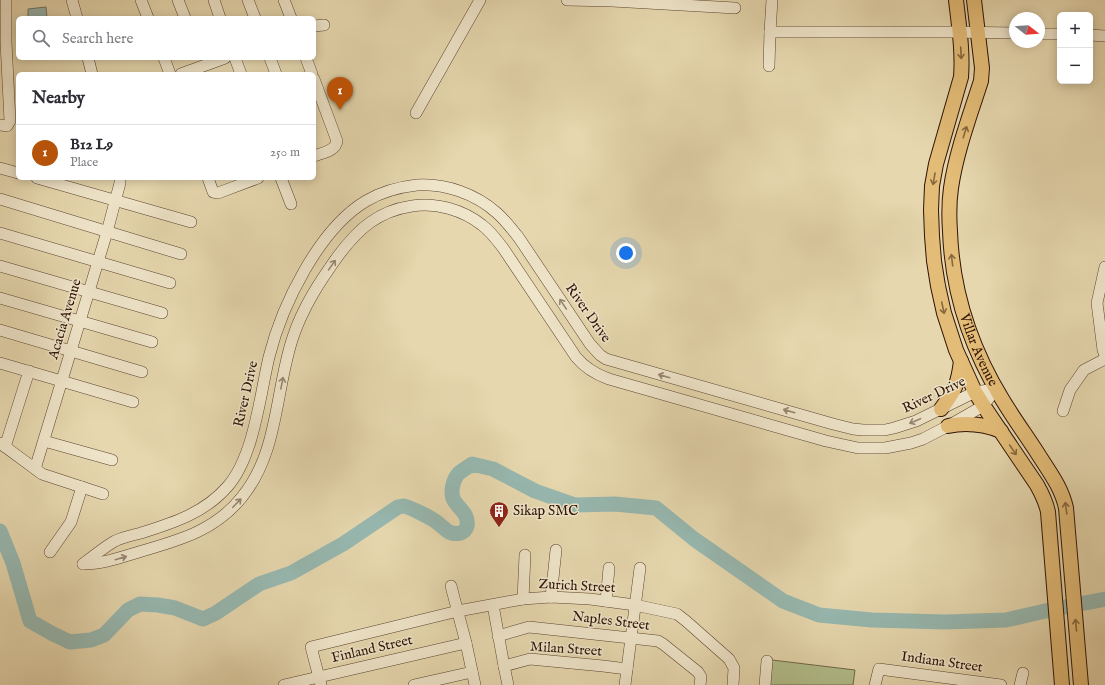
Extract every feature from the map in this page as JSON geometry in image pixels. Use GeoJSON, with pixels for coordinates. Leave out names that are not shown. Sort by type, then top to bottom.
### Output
{"type":"FeatureCollection","features":[{"type":"Feature","properties":{"kind":"main road","name":"Villar Avenue"},"geometry":{"type":"LineString","coordinates":[[956,0],[960,32],[962,65],[961,77],[936,164],[932,186],[931,210],[938,286],[944,313],[956,350],[975,392],[1044,497],[1048,512],[1062,685]]}},
{"type":"Feature","properties":{"kind":"main road","name":"Villar Avenue"},"geometry":{"type":"LineString","coordinates":[[974,0],[982,68],[980,81],[954,168],[950,190],[949,212],[952,261],[961,308],[988,376],[1061,490],[1066,508],[1081,685]]}},
{"type":"Feature","properties":{"kind":"main road"},"geometry":{"type":"LineString","coordinates":[[941,409],[956,387],[961,361]]}},
{"type":"Feature","properties":{"kind":"main road"},"geometry":{"type":"LineString","coordinates":[[948,426],[975,424],[1001,431]]}},
{"type":"Feature","properties":{"kind":"street"},"geometry":{"type":"LineString","coordinates":[[0,125],[7,126],[10,121],[4,83],[3,42],[6,0]]}},
{"type":"Feature","properties":{"kind":"street"},"geometry":{"type":"LineString","coordinates":[[72,0],[76,16]]}},
{"type":"Feature","properties":{"kind":"street"},"geometry":{"type":"LineString","coordinates":[[141,0],[147,16]]}},
{"type":"Feature","properties":{"kind":"street"},"geometry":{"type":"LineString","coordinates":[[178,0],[184,16]]}},
{"type":"Feature","properties":{"kind":"street"},"geometry":{"type":"LineString","coordinates":[[214,0],[219,16]]}},
{"type":"Feature","properties":{"kind":"street"},"geometry":{"type":"LineString","coordinates":[[248,0],[254,16]]}},
{"type":"Feature","properties":{"kind":"street"},"geometry":{"type":"LineString","coordinates":[[284,0],[290,16]]}},
{"type":"Feature","properties":{"kind":"street"},"geometry":{"type":"LineString","coordinates":[[416,113],[480,0]]}},
{"type":"Feature","properties":{"kind":"street"},"geometry":{"type":"LineString","coordinates":[[567,0],[735,8]]}},
{"type":"Feature","properties":{"kind":"street"},"geometry":{"type":"LineString","coordinates":[[769,66],[772,0]]}},
{"type":"Feature","properties":{"kind":"street"},"geometry":{"type":"LineString","coordinates":[[770,32],[1009,33]]}},
{"type":"Feature","properties":{"kind":"street"},"geometry":{"type":"LineString","coordinates":[[1045,34],[1057,34]]}},
{"type":"Feature","properties":{"kind":"street"},"geometry":{"type":"LineString","coordinates":[[1093,35],[1105,36]]}},
{"type":"Feature","properties":{"kind":"street"},"geometry":{"type":"LineString","coordinates":[[88,60],[92,72]]}},
{"type":"Feature","properties":{"kind":"street"},"geometry":{"type":"LineString","coordinates":[[165,60],[169,72]]}},
{"type":"Feature","properties":{"kind":"street"},"geometry":{"type":"LineString","coordinates":[[186,72],[220,60]]}},
{"type":"Feature","properties":{"kind":"street"},"geometry":{"type":"LineString","coordinates":[[236,60],[241,72]]}},
{"type":"Feature","properties":{"kind":"street"},"geometry":{"type":"LineString","coordinates":[[271,60],[275,72]]}},
{"type":"Feature","properties":{"kind":"street"},"geometry":{"type":"LineString","coordinates":[[307,60],[311,72]]}},
{"type":"Feature","properties":{"kind":"street"},"geometry":{"type":"LineString","coordinates":[[316,84],[338,141],[334,148],[316,155]]}},
{"type":"Feature","properties":{"kind":"street"},"geometry":{"type":"LineString","coordinates":[[0,168],[16,172]]}},
{"type":"Feature","properties":{"kind":"street"},"geometry":{"type":"LineString","coordinates":[[44,180],[191,222]]}},
{"type":"Feature","properties":{"kind":"street","name":"Acacia Avenue"},"geometry":{"type":"LineString","coordinates":[[35,469],[90,291],[116,200],[120,180]]}},
{"type":"Feature","properties":{"kind":"street"},"geometry":{"type":"LineString","coordinates":[[209,180],[213,192],[218,193],[246,180]]}},
{"type":"Feature","properties":{"kind":"street"},"geometry":{"type":"LineString","coordinates":[[282,180],[291,204]]}},
{"type":"Feature","properties":{"kind":"street","name":"River Drive"},"geometry":{"type":"LineString","coordinates":[[421,185],[454,189],[477,199],[496,212],[519,238],[590,344],[606,359],[853,429],[884,430],[894,428],[916,421],[975,392],[996,389],[983,406],[923,438],[911,443],[885,448],[858,448],[826,441],[601,376],[587,368],[576,357],[512,260],[488,230],[474,220],[457,211],[437,206],[415,205],[389,212],[366,224],[356,233],[344,248],[314,291],[303,312],[293,337],[285,366],[275,419],[265,453],[251,484],[241,498],[218,520],[191,535],[112,560],[92,564],[83,564],[115,541],[175,522],[201,510],[228,486],[243,462],[253,433],[270,356],[281,320],[306,268],[330,235],[354,210],[377,196],[404,187],[421,185]]}},
{"type":"Feature","properties":{"kind":"street"},"geometry":{"type":"LineString","coordinates":[[0,199],[181,254]]}},
{"type":"Feature","properties":{"kind":"street"},"geometry":{"type":"LineString","coordinates":[[0,233],[170,283]]}},
{"type":"Feature","properties":{"kind":"street"},"geometry":{"type":"LineString","coordinates":[[0,266],[162,313]]}},
{"type":"Feature","properties":{"kind":"street"},"geometry":{"type":"LineString","coordinates":[[1105,267],[1098,303],[1103,350],[1105,355]]}},
{"type":"Feature","properties":{"kind":"street"},"geometry":{"type":"LineString","coordinates":[[0,298],[152,342]]}},
{"type":"Feature","properties":{"kind":"street"},"geometry":{"type":"LineString","coordinates":[[0,330],[142,372]]}},
{"type":"Feature","properties":{"kind":"street"},"geometry":{"type":"LineString","coordinates":[[1063,411],[1070,390],[1084,370],[1105,359]]}},
{"type":"Feature","properties":{"kind":"street"},"geometry":{"type":"LineString","coordinates":[[0,363],[133,402]]}},
{"type":"Feature","properties":{"kind":"street"},"geometry":{"type":"LineString","coordinates":[[29,371],[3,445],[42,474],[103,494]]}},
{"type":"Feature","properties":{"kind":"street"},"geometry":{"type":"LineString","coordinates":[[44,441],[112,460]]}},
{"type":"Feature","properties":{"kind":"street"},"geometry":{"type":"LineString","coordinates":[[50,552],[71,522],[82,487]]}},
{"type":"Feature","properties":{"kind":"street"},"geometry":{"type":"LineString","coordinates":[[551,597],[556,550]]}},
{"type":"Feature","properties":{"kind":"street"},"geometry":{"type":"LineString","coordinates":[[523,599],[525,555]]}},
{"type":"Feature","properties":{"kind":"street"},"geometry":{"type":"LineString","coordinates":[[606,601],[609,568]]}},
{"type":"Feature","properties":{"kind":"street"},"geometry":{"type":"LineString","coordinates":[[625,685],[640,568]]}},
{"type":"Feature","properties":{"kind":"street"},"geometry":{"type":"LineString","coordinates":[[451,586],[475,685]]}},
{"type":"Feature","properties":{"kind":"street","name":"Zurich Street"},"geometry":{"type":"LineString","coordinates":[[320,681],[312,647],[458,611],[523,599],[551,597],[606,601],[635,605],[677,614],[730,659],[734,668],[733,685]]}},
{"type":"Feature","properties":{"kind":"street"},"geometry":{"type":"LineString","coordinates":[[493,605],[508,685]]}},
{"type":"Feature","properties":{"kind":"street","name":"Naples Street"},"geometry":{"type":"LineString","coordinates":[[498,636],[529,627],[658,641],[698,672],[701,677],[700,685]]}},
{"type":"Feature","properties":{"kind":"street","name":"Finland Street"},"geometry":{"type":"LineString","coordinates":[[284,685],[320,681],[466,643]]}},
{"type":"Feature","properties":{"kind":"street","name":"Milan Street"},"geometry":{"type":"LineString","coordinates":[[504,666],[530,658],[626,669]]}},
{"type":"Feature","properties":{"kind":"street"},"geometry":{"type":"LineString","coordinates":[[765,685],[767,661]]}},
{"type":"Feature","properties":{"kind":"street","name":"Indiana Street"},"geometry":{"type":"LineString","coordinates":[[875,685],[879,669],[1001,685]]}},
{"type":"Feature","properties":{"kind":"street"},"geometry":{"type":"LineString","coordinates":[[414,685],[472,672]]}},
{"type":"Feature","properties":{"kind":"street"},"geometry":{"type":"LineString","coordinates":[[1020,685],[1023,673]]}},
{"type":"Feature","properties":{"kind":"green space"},"geometry":{"type":"Polygon","coordinates":[[[772,660],[855,670],[853,685],[770,685],[772,660]]]}},
{"type":"Feature","properties":{"kind":"water"},"geometry":{"type":"Polygon","coordinates":[[[46,7],[47,16],[28,16],[28,9],[46,7]]]}},
{"type":"Feature","properties":{"kind":"waterway"},"geometry":{"type":"LineString","coordinates":[[0,531],[13,563],[30,621],[70,642],[91,640],[104,635],[128,610],[140,604],[175,608],[203,619],[216,613],[259,584],[291,573],[343,544],[398,507],[404,506],[420,512],[449,532],[457,534],[462,532],[466,529],[467,519],[464,512],[453,499],[452,487],[459,473],[472,464],[493,469],[535,491],[575,505],[615,504],[656,508],[694,539],[783,601],[819,615],[872,620],[945,622],[1006,620],[1105,599]]}},
{"type":"Feature","properties":{"kind":"place","name":"B12 L9"},"geometry":{"type":"Point","coordinates":[340,110]}},
{"type":"Feature","properties":{"kind":"place","name":"Sikap SMC"},"geometry":{"type":"Point","coordinates":[499,528]}}]}
